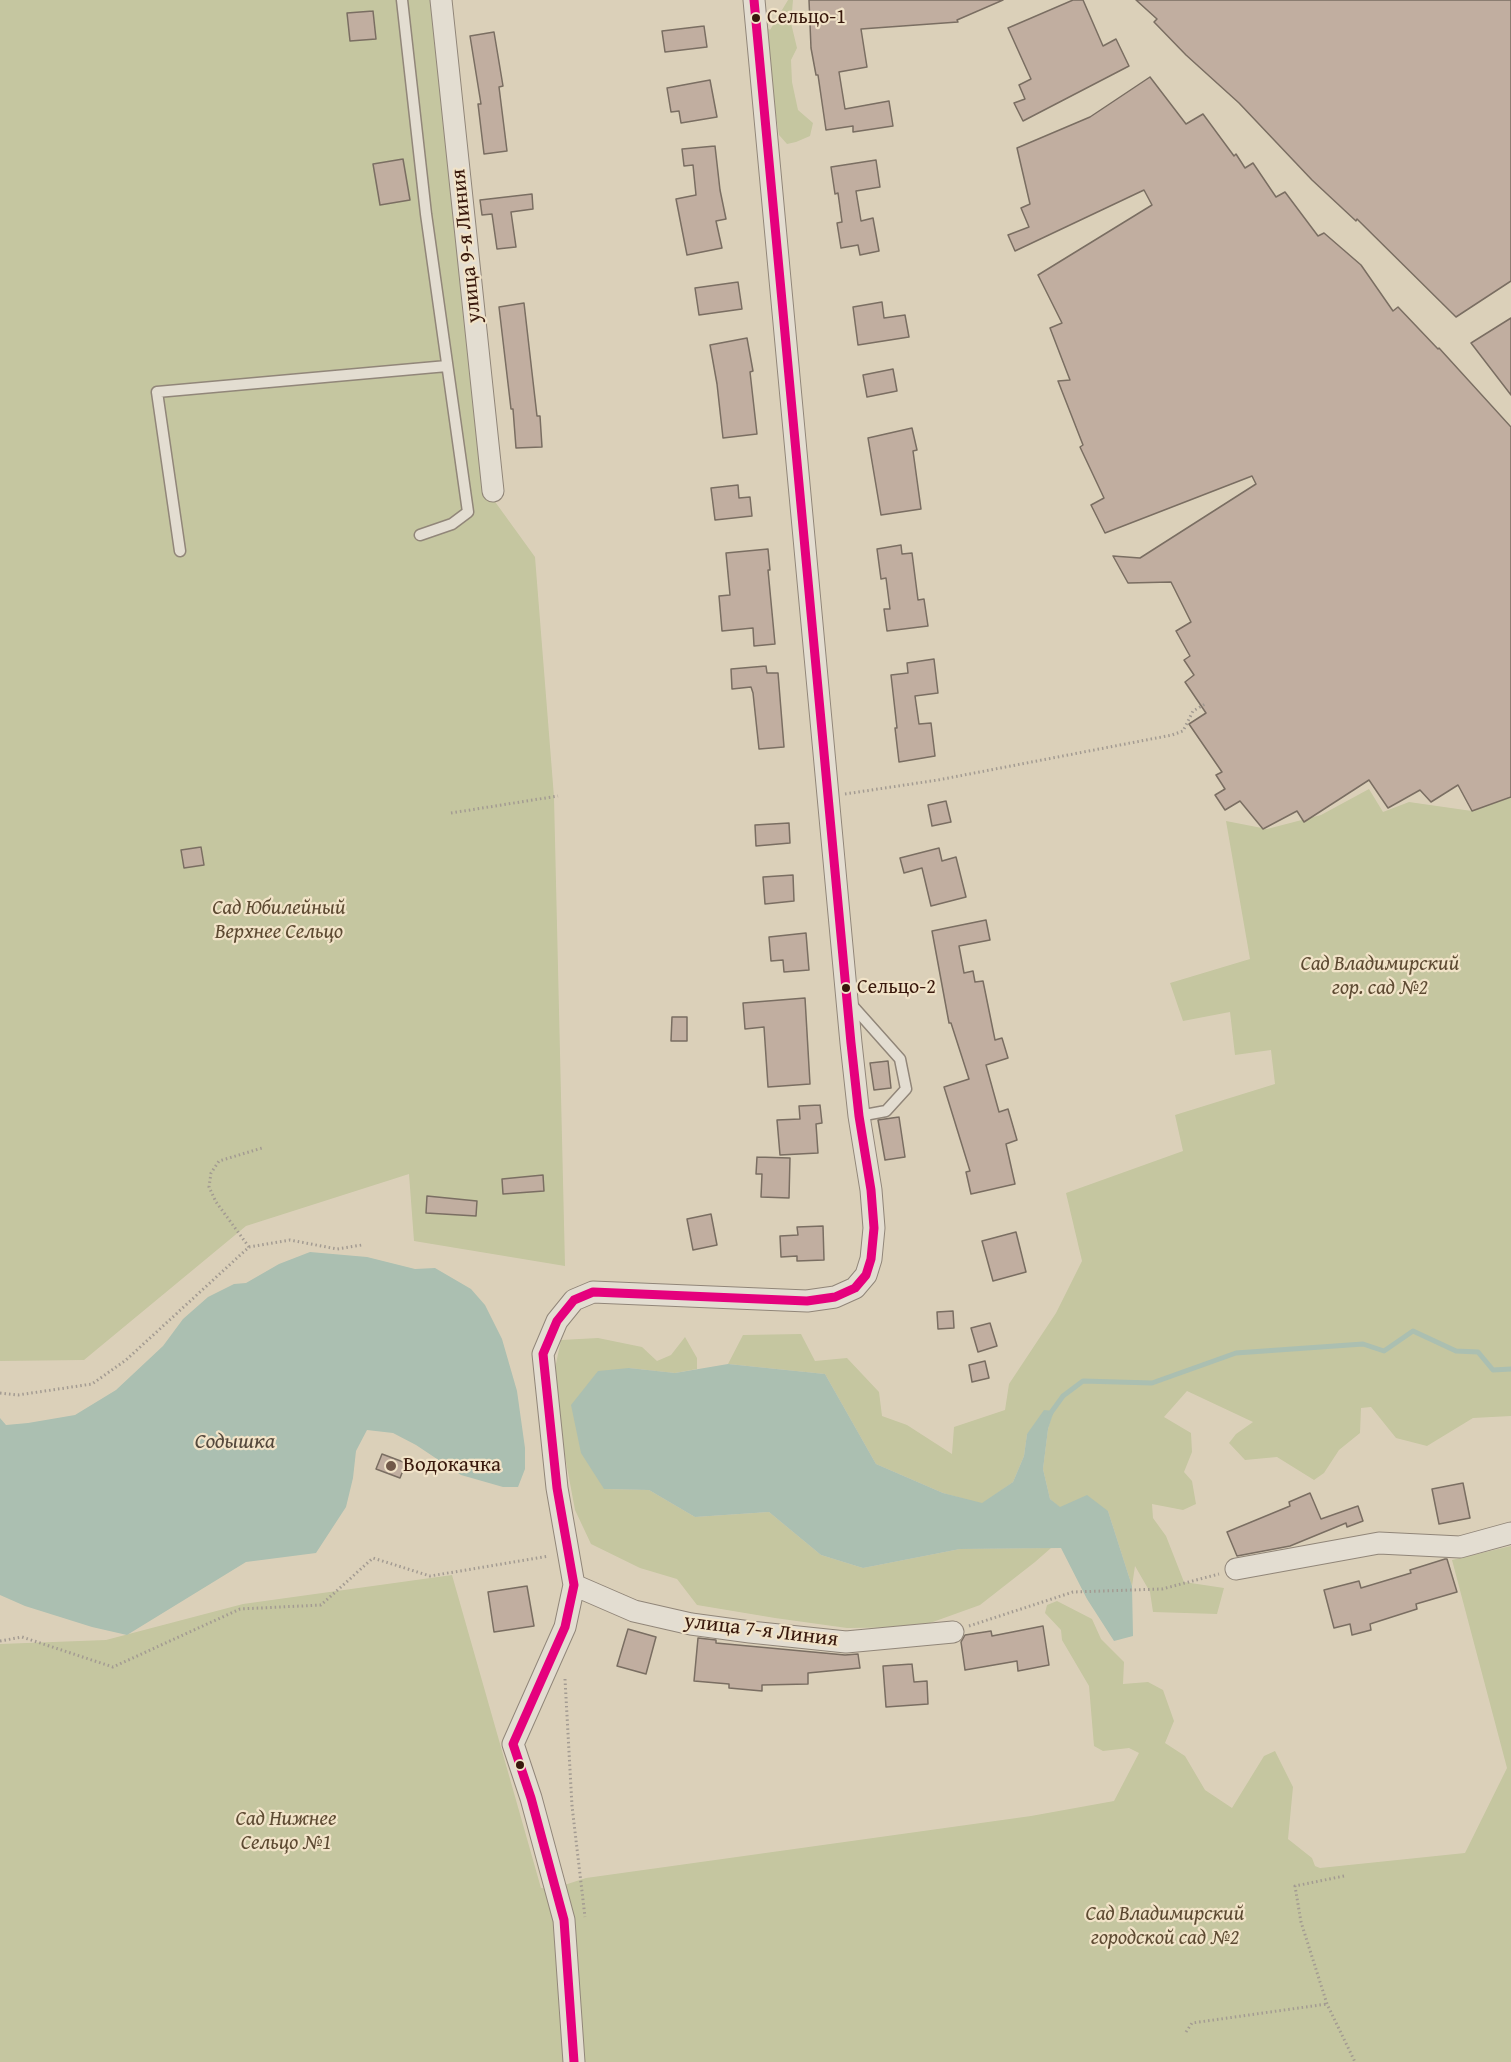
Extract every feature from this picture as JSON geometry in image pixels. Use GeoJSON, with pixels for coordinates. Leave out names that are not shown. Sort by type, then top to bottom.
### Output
{"type":"FeatureCollection","features":[{"type":"Feature","properties":{"kind":"street","name":"улица 9-я Линия"},"geometry":{"type":"LineString","coordinates":[[441,0],[493,491]]}},
{"type":"Feature","properties":{"kind":"street"},"geometry":{"type":"LineString","coordinates":[[574,2062],[564,1920],[531,1798],[513,1744],[565,1627],[574,1585],[557,1488],[543,1354],[557,1320],[574,1300],[593,1292],[807,1301],[835,1297],[855,1288],[866,1275],[871,1258],[874,1228],[847,999],[754,0]]}},
{"type":"Feature","properties":{"kind":"street"},"geometry":{"type":"LineString","coordinates":[[1236,1569],[1378,1543],[1460,1546],[1511,1533]]}},
{"type":"Feature","properties":{"kind":"street","name":"улица 7-я Линия"},"geometry":{"type":"LineString","coordinates":[[574,1585],[634,1611],[691,1624],[750,1632],[846,1641],[953,1632]]}},
{"type":"Feature","properties":{"kind":"lane"},"geometry":{"type":"LineString","coordinates":[[402,0],[426,214],[468,512],[452,524],[420,535]]}},
{"type":"Feature","properties":{"kind":"lane"},"geometry":{"type":"LineString","coordinates":[[180,551],[158,392],[447,366]]}},
{"type":"Feature","properties":{"kind":"lane"},"geometry":{"type":"LineString","coordinates":[[847,999],[900,1059],[906,1089],[885,1111],[859,1116]]}},
{"type":"Feature","properties":{"kind":"path"},"geometry":{"type":"LineString","coordinates":[[829,796],[938,780],[1172,735],[1183,731],[1192,711],[1207,703]]}},
{"type":"Feature","properties":{"kind":"path"},"geometry":{"type":"LineString","coordinates":[[451,813],[558,796]]}},
{"type":"Feature","properties":{"kind":"path"},"geometry":{"type":"LineString","coordinates":[[249,1247],[216,1202],[209,1187],[211,1173],[219,1161],[262,1148]]}},
{"type":"Feature","properties":{"kind":"path"},"geometry":{"type":"LineString","coordinates":[[0,1393],[18,1395],[92,1384],[126,1360],[249,1247],[290,1240],[337,1249],[362,1245]]}},
{"type":"Feature","properties":{"kind":"path"},"geometry":{"type":"LineString","coordinates":[[0,1641],[22,1637],[113,1668],[240,1609],[321,1605],[373,1558],[430,1576],[568,1552]]}},
{"type":"Feature","properties":{"kind":"path"},"geometry":{"type":"LineString","coordinates":[[953,1632],[1073,1592],[1161,1589],[1236,1569]]}},
{"type":"Feature","properties":{"kind":"path"},"geometry":{"type":"LineString","coordinates":[[564,1676],[572,1806],[585,1919]]}},
{"type":"Feature","properties":{"kind":"path"},"geometry":{"type":"LineString","coordinates":[[1344,1876],[1295,1886],[1301,1922],[1327,2004],[1355,2062]]}},
{"type":"Feature","properties":{"kind":"path"},"geometry":{"type":"LineString","coordinates":[[1185,2032],[1192,2024],[1327,2004]]}},
{"type":"Feature","properties":{"kind":"green space","name":"Сад Юбилейный Верхнее Сельцо"},"geometry":{"type":"Polygon","coordinates":[[[0,0],[436,0],[488,492],[535,557],[554,797],[565,1266],[414,1241],[409,1174],[246,1226],[84,1360],[0,1361],[0,0]]]}},
{"type":"Feature","properties":{"kind":"green space"},"geometry":{"type":"Polygon","coordinates":[[[788,0],[793,0],[791,23],[797,48],[791,60],[792,82],[798,110],[813,123],[810,136],[787,144],[779,135],[762,23],[770,30],[788,0]]]}},
{"type":"Feature","properties":{"kind":"green space","name":"Сад Владимирский гор. сад №2"},"geometry":{"type":"Polygon","coordinates":[[[1369,789],[1383,812],[1409,802],[1472,811],[1511,797],[1511,1416],[1473,1418],[1427,1446],[1396,1438],[1371,1407],[1361,1408],[1360,1433],[1339,1450],[1324,1473],[1314,1480],[1277,1457],[1245,1460],[1229,1443],[1236,1434],[1253,1422],[1187,1391],[1164,1417],[1191,1433],[1192,1452],[1184,1472],[1192,1481],[1196,1504],[1183,1510],[1152,1504],[1153,1518],[1166,1536],[1184,1582],[1224,1588],[1217,1614],[1153,1612],[1150,1592],[1135,1566],[1132,1586],[1108,1511],[1059,1507],[1050,1499],[1043,1469],[1048,1429],[1053,1411],[1027,1434],[1024,1456],[1013,1482],[982,1504],[943,1493],[876,1464],[825,1374],[728,1364],[743,1335],[801,1334],[815,1361],[847,1358],[879,1392],[882,1416],[907,1425],[952,1454],[954,1427],[1005,1410],[1009,1384],[1056,1313],[1082,1261],[1066,1193],[1183,1151],[1175,1115],[1275,1084],[1271,1050],[1235,1055],[1230,1012],[1183,1021],[1170,983],[1250,959],[1226,821],[1267,829],[1321,815],[1369,789]]]}},
{"type":"Feature","properties":{"kind":"green space"},"geometry":{"type":"Polygon","coordinates":[[[685,1337],[697,1358],[697,1369],[675,1373],[629,1368],[604,1489],[649,1490],[695,1517],[769,1512],[821,1555],[863,1568],[960,1549],[1051,1548],[980,1605],[919,1627],[847,1628],[697,1605],[677,1579],[640,1568],[591,1544],[575,1510],[558,1419],[554,1373],[561,1340],[598,1338],[642,1347],[657,1361],[671,1355],[685,1337]]]}},
{"type":"Feature","properties":{"kind":"green space"},"geometry":{"type":"Polygon","coordinates":[[[1511,1546],[1511,2062],[0,2062],[0,1644],[106,1640],[243,1604],[452,1575],[541,1888],[552,1889],[586,1878],[1031,1816],[1114,1801],[1139,1753],[1129,1748],[1103,1751],[1094,1746],[1089,1686],[1062,1640],[1061,1630],[1045,1613],[1047,1605],[1057,1601],[1092,1619],[1101,1639],[1124,1662],[1123,1684],[1148,1682],[1163,1690],[1174,1721],[1165,1743],[1185,1756],[1205,1790],[1232,1808],[1264,1756],[1275,1751],[1293,1787],[1288,1839],[1312,1858],[1315,1866],[1320,1868],[1465,1853],[1507,1768],[1452,1560],[1511,1546]]]}},
{"type":"Feature","properties":{"kind":"water","name":"Содышка"},"geometry":{"type":"Polygon","coordinates":[[[310,1252],[367,1257],[415,1269],[435,1268],[471,1289],[485,1305],[502,1339],[517,1391],[525,1448],[525,1469],[518,1487],[503,1487],[461,1475],[416,1445],[393,1433],[367,1430],[356,1451],[346,1507],[316,1553],[246,1562],[127,1635],[92,1627],[25,1606],[0,1595],[0,1418],[6,1425],[75,1415],[116,1390],[163,1346],[183,1319],[208,1297],[234,1284],[246,1283],[279,1264],[310,1252]]]}},
{"type":"Feature","properties":{"kind":"water"},"geometry":{"type":"Polygon","coordinates":[[[728,1364],[825,1374],[876,1464],[943,1493],[982,1503],[1013,1482],[1024,1456],[1027,1434],[1044,1410],[1054,1411],[1048,1429],[1043,1469],[1050,1499],[1060,1507],[1087,1495],[1108,1511],[1132,1586],[1133,1636],[1114,1641],[1087,1599],[1061,1548],[960,1549],[863,1568],[821,1555],[769,1512],[695,1517],[649,1490],[604,1489],[581,1453],[571,1405],[598,1371],[629,1368],[675,1373],[728,1364]]]}},
{"type":"Feature","properties":{"kind":"building"},"geometry":{"type":"Polygon","coordinates":[[[809,0],[1003,0],[957,20],[958,22],[861,29],[867,67],[839,72],[845,109],[889,101],[893,126],[853,132],[853,126],[826,130],[818,75],[816,75],[811,48],[809,0]]]}},
{"type":"Feature","properties":{"kind":"building"},"geometry":{"type":"Polygon","coordinates":[[[1073,0],[1083,0],[1103,46],[1116,39],[1129,66],[1023,121],[1014,103],[1025,99],[1019,85],[1031,79],[1008,28],[1073,0]]]}},
{"type":"Feature","properties":{"kind":"building"},"geometry":{"type":"Polygon","coordinates":[[[1136,0],[1511,0],[1511,281],[1456,317],[1357,219],[1356,221],[1312,180],[1239,103],[1186,55],[1154,22],[1157,19],[1136,0]]]}},
{"type":"Feature","properties":{"kind":"building"},"geometry":{"type":"Polygon","coordinates":[[[373,11],[376,39],[350,41],[347,13],[373,11]]]}},
{"type":"Feature","properties":{"kind":"building"},"geometry":{"type":"Polygon","coordinates":[[[704,26],[707,47],[665,52],[662,31],[704,26]]]}},
{"type":"Feature","properties":{"kind":"building"},"geometry":{"type":"Polygon","coordinates":[[[494,32],[503,86],[499,87],[507,151],[484,154],[478,104],[481,104],[470,36],[494,32]]]}},
{"type":"Feature","properties":{"kind":"building"},"geometry":{"type":"Polygon","coordinates":[[[1150,77],[1186,124],[1203,114],[1245,168],[1253,163],[1276,197],[1285,192],[1318,236],[1324,233],[1361,265],[1393,311],[1398,307],[1511,427],[1511,797],[1472,811],[1458,785],[1431,802],[1420,790],[1388,808],[1369,780],[1304,822],[1297,811],[1263,829],[1240,801],[1225,810],[1215,795],[1225,789],[1216,775],[1222,772],[1189,724],[1206,713],[1185,682],[1194,675],[1184,660],[1190,656],[1176,631],[1191,622],[1171,582],[1128,583],[1113,556],[1140,558],[1256,484],[1252,476],[1105,533],[1091,505],[1104,498],[1080,447],[1083,445],[1058,381],[1070,380],[1050,328],[1062,323],[1038,275],[1152,205],[1144,190],[1015,251],[1008,235],[1029,227],[1021,208],[1030,204],[1017,148],[1090,117],[1150,77]]]}},
{"type":"Feature","properties":{"kind":"building"},"geometry":{"type":"Polygon","coordinates":[[[710,80],[717,117],[681,123],[679,111],[671,112],[667,88],[710,80]]]}},
{"type":"Feature","properties":{"kind":"building"},"geometry":{"type":"Polygon","coordinates":[[[715,146],[726,219],[716,221],[722,248],[687,255],[676,199],[696,195],[693,165],[684,166],[682,149],[715,146]]]}},
{"type":"Feature","properties":{"kind":"building"},"geometry":{"type":"Polygon","coordinates":[[[403,159],[410,200],[380,205],[373,164],[403,159]]]}},
{"type":"Feature","properties":{"kind":"building"},"geometry":{"type":"Polygon","coordinates":[[[876,160],[880,187],[856,191],[861,221],[873,218],[879,251],[860,255],[858,245],[841,248],[837,223],[842,222],[831,167],[876,160]]]}},
{"type":"Feature","properties":{"kind":"building"},"geometry":{"type":"Polygon","coordinates":[[[532,194],[533,209],[511,212],[516,247],[497,249],[492,214],[482,215],[480,200],[532,194]]]}},
{"type":"Feature","properties":{"kind":"building"},"geometry":{"type":"Polygon","coordinates":[[[738,282],[742,309],[699,315],[695,288],[738,282]]]}},
{"type":"Feature","properties":{"kind":"building"},"geometry":{"type":"Polygon","coordinates":[[[882,302],[884,318],[905,315],[909,337],[858,345],[853,307],[882,302]]]}},
{"type":"Feature","properties":{"kind":"building"},"geometry":{"type":"Polygon","coordinates":[[[524,303],[537,416],[540,416],[542,447],[516,448],[499,307],[524,303]]]}},
{"type":"Feature","properties":{"kind":"building"},"geometry":{"type":"Polygon","coordinates":[[[1511,318],[1511,395],[1471,343],[1511,318]]]}},
{"type":"Feature","properties":{"kind":"building"},"geometry":{"type":"Polygon","coordinates":[[[747,338],[753,371],[750,372],[757,434],[723,438],[710,345],[747,338]]]}},
{"type":"Feature","properties":{"kind":"building"},"geometry":{"type":"Polygon","coordinates":[[[893,369],[897,391],[867,397],[863,375],[893,369]]]}},
{"type":"Feature","properties":{"kind":"building"},"geometry":{"type":"Polygon","coordinates":[[[912,428],[917,450],[913,451],[921,509],[881,515],[868,438],[912,428]]]}},
{"type":"Feature","properties":{"kind":"building"},"geometry":{"type":"Polygon","coordinates":[[[738,485],[739,498],[750,497],[752,516],[715,520],[711,488],[738,485]]]}},
{"type":"Feature","properties":{"kind":"building"},"geometry":{"type":"Polygon","coordinates":[[[901,545],[902,554],[912,553],[918,600],[924,599],[928,626],[887,631],[884,609],[890,609],[886,578],[881,579],[877,549],[901,545]]]}},
{"type":"Feature","properties":{"kind":"building"},"geometry":{"type":"Polygon","coordinates":[[[768,549],[775,644],[754,646],[753,628],[722,631],[719,596],[730,595],[726,553],[768,549]]]}},
{"type":"Feature","properties":{"kind":"building"},"geometry":{"type":"Polygon","coordinates":[[[934,659],[938,693],[915,696],[919,724],[931,723],[935,756],[899,762],[891,675],[908,673],[907,663],[934,659]]]}},
{"type":"Feature","properties":{"kind":"building"},"geometry":{"type":"Polygon","coordinates":[[[766,666],[767,673],[778,673],[784,747],[759,749],[751,687],[732,689],[731,669],[766,666]]]}},
{"type":"Feature","properties":{"kind":"building"},"geometry":{"type":"Polygon","coordinates":[[[946,801],[951,822],[932,826],[928,805],[946,801]]]}},
{"type":"Feature","properties":{"kind":"building"},"geometry":{"type":"Polygon","coordinates":[[[789,823],[790,843],[756,846],[755,825],[789,823]]]}},
{"type":"Feature","properties":{"kind":"building"},"geometry":{"type":"Polygon","coordinates":[[[201,847],[204,865],[184,868],[181,850],[201,847]]]}},
{"type":"Feature","properties":{"kind":"building"},"geometry":{"type":"Polygon","coordinates":[[[939,848],[942,861],[956,857],[966,897],[931,906],[922,868],[904,873],[900,858],[939,848]]]}},
{"type":"Feature","properties":{"kind":"building"},"geometry":{"type":"Polygon","coordinates":[[[793,875],[794,901],[765,904],[763,877],[793,875]]]}},
{"type":"Feature","properties":{"kind":"building"},"geometry":{"type":"Polygon","coordinates":[[[986,920],[990,940],[959,946],[964,973],[973,971],[975,982],[983,981],[995,1040],[1002,1038],[1008,1058],[986,1065],[999,1112],[1008,1109],[1017,1140],[1006,1144],[1015,1184],[971,1194],[966,1172],[970,1171],[944,1087],[969,1079],[951,1023],[949,1023],[932,931],[986,920]]]}},
{"type":"Feature","properties":{"kind":"building"},"geometry":{"type":"Polygon","coordinates":[[[806,933],[809,970],[784,972],[783,960],[771,961],[769,937],[806,933]]]}},
{"type":"Feature","properties":{"kind":"building"},"geometry":{"type":"Polygon","coordinates":[[[805,998],[810,1084],[768,1087],[764,1027],[745,1029],[743,1003],[805,998]]]}},
{"type":"Feature","properties":{"kind":"building"},"geometry":{"type":"Polygon","coordinates":[[[672,1017],[687,1017],[687,1041],[671,1041],[672,1017]]]}},
{"type":"Feature","properties":{"kind":"building"},"geometry":{"type":"Polygon","coordinates":[[[888,1061],[891,1088],[874,1090],[870,1063],[888,1061]]]}},
{"type":"Feature","properties":{"kind":"building"},"geometry":{"type":"Polygon","coordinates":[[[820,1105],[822,1123],[816,1124],[818,1153],[780,1155],[777,1120],[800,1119],[799,1106],[820,1105]]]}},
{"type":"Feature","properties":{"kind":"building"},"geometry":{"type":"Polygon","coordinates":[[[899,1117],[905,1157],[885,1160],[878,1120],[899,1117]]]}},
{"type":"Feature","properties":{"kind":"building"},"geometry":{"type":"Polygon","coordinates":[[[757,1157],[790,1158],[789,1198],[761,1197],[762,1174],[756,1174],[757,1157]]]}},
{"type":"Feature","properties":{"kind":"building"},"geometry":{"type":"Polygon","coordinates":[[[543,1175],[544,1191],[503,1194],[502,1179],[543,1175]]]}},
{"type":"Feature","properties":{"kind":"building"},"geometry":{"type":"Polygon","coordinates":[[[427,1196],[477,1201],[476,1216],[426,1213],[427,1196]]]}},
{"type":"Feature","properties":{"kind":"building"},"geometry":{"type":"Polygon","coordinates":[[[711,1214],[717,1245],[693,1250],[687,1219],[711,1214]]]}},
{"type":"Feature","properties":{"kind":"building"},"geometry":{"type":"Polygon","coordinates":[[[823,1226],[824,1260],[797,1261],[797,1256],[781,1257],[780,1236],[798,1235],[797,1227],[823,1226]]]}},
{"type":"Feature","properties":{"kind":"building"},"geometry":{"type":"Polygon","coordinates":[[[1016,1232],[1026,1272],[993,1281],[982,1241],[1016,1232]]]}},
{"type":"Feature","properties":{"kind":"building"},"geometry":{"type":"Polygon","coordinates":[[[953,1311],[954,1328],[938,1329],[937,1312],[953,1311]]]}},
{"type":"Feature","properties":{"kind":"building"},"geometry":{"type":"Polygon","coordinates":[[[990,1323],[997,1346],[978,1352],[971,1328],[990,1323]]]}},
{"type":"Feature","properties":{"kind":"building"},"geometry":{"type":"Polygon","coordinates":[[[985,1361],[989,1378],[972,1382],[969,1365],[985,1361]]]}},
{"type":"Feature","properties":{"kind":"building","name":"Водокачка"},"geometry":{"type":"Polygon","coordinates":[[[382,1454],[406,1463],[400,1478],[376,1469],[382,1454]]]}},
{"type":"Feature","properties":{"kind":"building"},"geometry":{"type":"Polygon","coordinates":[[[1463,1483],[1470,1518],[1439,1524],[1432,1489],[1463,1483]]]}},
{"type":"Feature","properties":{"kind":"building"},"geometry":{"type":"Polygon","coordinates":[[[1310,1493],[1321,1519],[1358,1506],[1363,1521],[1347,1527],[1346,1523],[1290,1546],[1237,1556],[1227,1532],[1290,1506],[1289,1502],[1310,1493]]]}},
{"type":"Feature","properties":{"kind":"building"},"geometry":{"type":"Polygon","coordinates":[[[1447,1559],[1457,1592],[1416,1604],[1417,1609],[1370,1624],[1371,1630],[1352,1635],[1350,1624],[1334,1628],[1324,1590],[1359,1581],[1361,1588],[1411,1573],[1410,1570],[1447,1559]]]}},
{"type":"Feature","properties":{"kind":"building"},"geometry":{"type":"Polygon","coordinates":[[[527,1586],[534,1626],[494,1632],[488,1592],[527,1586]]]}},
{"type":"Feature","properties":{"kind":"building"},"geometry":{"type":"Polygon","coordinates":[[[1043,1626],[1049,1665],[1018,1671],[1017,1661],[965,1670],[961,1642],[965,1635],[991,1631],[992,1636],[1043,1626]]]}},
{"type":"Feature","properties":{"kind":"building"},"geometry":{"type":"Polygon","coordinates":[[[628,1629],[656,1637],[646,1674],[617,1666],[628,1629]]]}},
{"type":"Feature","properties":{"kind":"building"},"geometry":{"type":"Polygon","coordinates":[[[698,1638],[716,1640],[716,1643],[845,1655],[858,1654],[860,1668],[808,1673],[808,1684],[762,1685],[762,1691],[729,1688],[729,1684],[694,1681],[698,1638]]]}},
{"type":"Feature","properties":{"kind":"building"},"geometry":{"type":"Polygon","coordinates":[[[912,1664],[914,1682],[927,1681],[928,1704],[886,1707],[883,1666],[912,1664]]]}},
{"type":"Feature","properties":{"kind":"waterway"},"geometry":{"type":"LineString","coordinates":[[1050,1414],[1063,1396],[1083,1381],[1152,1383],[1236,1353],[1363,1344],[1384,1351],[1413,1331],[1456,1351],[1478,1352],[1493,1370],[1511,1369]]}},
{"type":"Feature","properties":{"kind":"transit line"},"geometry":{"type":"LineString","coordinates":[[574,2062],[564,1920],[531,1798],[513,1744],[565,1627],[574,1585],[557,1488],[543,1354],[557,1321],[574,1300],[593,1292],[807,1301],[835,1297],[855,1288],[866,1275],[871,1259],[874,1228],[851,1043],[754,0]]}},
{"type":"Feature","properties":{"kind":"place","name":"Сельцо-1"},"geometry":{"type":"Point","coordinates":[756,18]}},
{"type":"Feature","properties":{"kind":"place","name":"Сельцо-2"},"geometry":{"type":"Point","coordinates":[846,988]}},
{"type":"Feature","properties":{"kind":"place","name":"Водокачка"},"geometry":{"type":"Point","coordinates":[391,1466]}},
{"type":"Feature","properties":{"kind":"park label","name":"Сад Нижнее Сельцо №1"},"geometry":{"type":"Point","coordinates":[286,1832]}},
{"type":"Feature","properties":{"kind":"park label","name":"Сад Владимирский городской сад №2"},"geometry":{"type":"Point","coordinates":[1165,1927]}}]}
